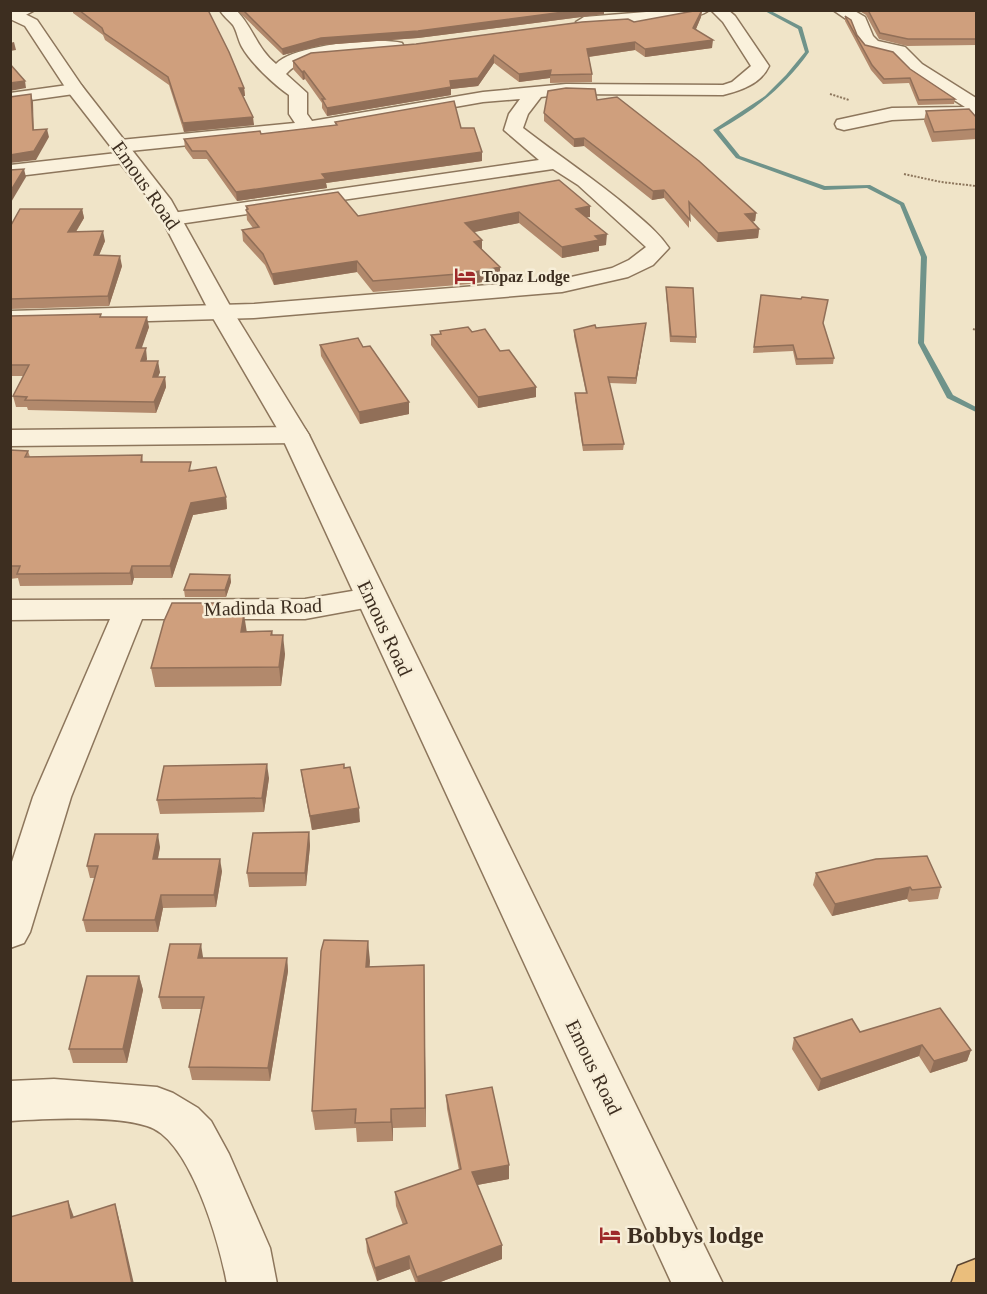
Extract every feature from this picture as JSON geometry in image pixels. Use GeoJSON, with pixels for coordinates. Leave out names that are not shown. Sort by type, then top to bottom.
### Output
{"type":"FeatureCollection","features":[{"type":"Feature","properties":{"kind":"street"},"geometry":{"type":"LineString","coordinates":[[227,10],[241,24],[259,59],[277,74],[283,83],[298,93],[298,114],[307,127]]}},
{"type":"Feature","properties":{"kind":"street"},"geometry":{"type":"LineString","coordinates":[[570,24],[660,17],[702,10]]}},
{"type":"Feature","properties":{"kind":"street"},"geometry":{"type":"LineString","coordinates":[[10,171],[123,152],[307,127],[483,97],[566,89],[713,91],[738,86],[760,66],[729,19],[718,10]]}},
{"type":"Feature","properties":{"kind":"street"},"geometry":{"type":"LineString","coordinates":[[840,10],[859,20],[863,33],[870,42],[881,48],[899,51],[914,66],[976,106]]}},
{"type":"Feature","properties":{"kind":"street","name":"Emous Road"},"geometry":{"type":"LineString","coordinates":[[18,13],[31,23],[75,89],[164,204],[222,313],[295,435],[370,598],[698,1284]]}},
{"type":"Feature","properties":{"kind":"street"},"geometry":{"type":"LineString","coordinates":[[277,74],[281,66],[291,59],[311,54],[416,45]]}},
{"type":"Feature","properties":{"kind":"street"},"geometry":{"type":"LineString","coordinates":[[10,98],[75,89]]}},
{"type":"Feature","properties":{"kind":"street"},"geometry":{"type":"LineString","coordinates":[[10,318],[222,313],[366,303],[581,282],[621,273],[652,256],[658,248],[652,239],[585,181],[555,163],[513,130],[518,114],[536,92]]}},
{"type":"Feature","properties":{"kind":"street"},"geometry":{"type":"LineString","coordinates":[[904,95],[915,107],[929,112]]}},
{"type":"Feature","properties":{"kind":"street"},"geometry":{"type":"LineString","coordinates":[[844,124],[879,116],[976,111]]}},
{"type":"Feature","properties":{"kind":"street"},"geometry":{"type":"LineString","coordinates":[[172,219],[555,163]]}},
{"type":"Feature","properties":{"kind":"street"},"geometry":{"type":"LineString","coordinates":[[10,438],[295,435]]}},
{"type":"Feature","properties":{"kind":"street","name":"Madinda Road"},"geometry":{"type":"LineString","coordinates":[[10,610],[305,609],[370,598]]}},
{"type":"Feature","properties":{"kind":"street"},"geometry":{"type":"LineString","coordinates":[[10,932],[52,797],[130,609]]}},
{"type":"Feature","properties":{"kind":"street"},"geometry":{"type":"LineString","coordinates":[[10,1101],[54,1098],[157,1107],[182,1122],[195,1135],[206,1154],[245,1248],[252,1284]]}},
{"type":"Feature","properties":{"kind":"path"},"geometry":{"type":"LineString","coordinates":[[904,174],[940,182],[976,186]]}},
{"type":"Feature","properties":{"kind":"building"},"geometry":{"type":"Polygon","coordinates":[[[79,10],[208,10],[229,52],[244,88],[239,88],[253,117],[183,123],[168,77],[104,33],[102,28],[79,10]]]}},
{"type":"Feature","properties":{"kind":"building"},"geometry":{"type":"Polygon","coordinates":[[[243,10],[579,10],[418,31],[321,38],[282,49],[243,10]]]}},
{"type":"Feature","properties":{"kind":"building"},"geometry":{"type":"Polygon","coordinates":[[[702,10],[693,28],[713,40],[645,49],[635,42],[587,49],[592,74],[550,75],[551,70],[519,74],[494,55],[478,78],[450,81],[451,87],[327,108],[322,99],[325,99],[304,71],[302,72],[293,61],[311,53],[416,44],[582,22],[628,19],[634,22],[702,10]]]}},
{"type":"Feature","properties":{"kind":"building"},"geometry":{"type":"Polygon","coordinates":[[[868,10],[976,10],[976,39],[908,39],[880,33],[868,10]]]}},
{"type":"Feature","properties":{"kind":"building"},"geometry":{"type":"Polygon","coordinates":[[[845,16],[851,20],[857,35],[865,45],[893,52],[910,69],[955,99],[919,100],[910,78],[884,79],[872,65],[845,16]]]}},
{"type":"Feature","properties":{"kind":"building"},"geometry":{"type":"Polygon","coordinates":[[[10,64],[25,81],[10,83],[10,64]]]}},
{"type":"Feature","properties":{"kind":"building"},"geometry":{"type":"Polygon","coordinates":[[[566,88],[595,89],[597,100],[617,97],[699,161],[756,213],[745,214],[759,229],[718,233],[689,202],[690,220],[664,190],[653,191],[584,138],[574,139],[544,113],[548,91],[566,88]]]}},
{"type":"Feature","properties":{"kind":"building"},"geometry":{"type":"Polygon","coordinates":[[[31,94],[33,130],[47,129],[34,151],[10,155],[10,97],[31,94]]]}},
{"type":"Feature","properties":{"kind":"building"},"geometry":{"type":"Polygon","coordinates":[[[454,101],[461,128],[474,128],[482,152],[322,174],[326,179],[236,192],[206,151],[192,151],[184,139],[260,131],[261,134],[337,125],[335,122],[454,101]]]}},
{"type":"Feature","properties":{"kind":"building"},"geometry":{"type":"Polygon","coordinates":[[[969,109],[976,117],[976,129],[934,132],[926,111],[969,109]]]}},
{"type":"Feature","properties":{"kind":"building"},"geometry":{"type":"Polygon","coordinates":[[[24,169],[10,192],[10,170],[24,169]]]}},
{"type":"Feature","properties":{"kind":"building"},"geometry":{"type":"Polygon","coordinates":[[[559,180],[590,206],[576,209],[607,234],[595,236],[599,240],[562,247],[519,212],[465,223],[482,240],[474,242],[500,267],[470,273],[373,281],[357,261],[272,274],[263,254],[242,230],[259,227],[246,210],[248,209],[246,206],[338,192],[358,216],[559,180]]]}},
{"type":"Feature","properties":{"kind":"building"},"geometry":{"type":"Polygon","coordinates":[[[20,209],[82,209],[68,232],[103,231],[94,255],[120,256],[108,296],[10,299],[10,227],[20,209]]]}},
{"type":"Feature","properties":{"kind":"building"},"geometry":{"type":"Polygon","coordinates":[[[666,287],[693,288],[696,337],[671,336],[666,287]]]}},
{"type":"Feature","properties":{"kind":"building"},"geometry":{"type":"Polygon","coordinates":[[[761,295],[828,300],[823,323],[834,358],[797,359],[793,345],[754,347],[761,295]]]}},
{"type":"Feature","properties":{"kind":"building"},"geometry":{"type":"Polygon","coordinates":[[[101,314],[100,317],[147,317],[136,348],[146,348],[141,361],[158,361],[153,377],[165,377],[154,402],[25,400],[27,397],[13,396],[29,365],[10,365],[10,316],[101,314]]]}},
{"type":"Feature","properties":{"kind":"building"},"geometry":{"type":"Polygon","coordinates":[[[646,323],[636,378],[608,377],[624,444],[583,445],[575,393],[587,393],[574,330],[595,325],[596,328],[646,323]]]}},
{"type":"Feature","properties":{"kind":"building"},"geometry":{"type":"Polygon","coordinates":[[[468,327],[472,332],[485,329],[500,351],[509,350],[536,387],[478,397],[431,335],[441,334],[440,331],[468,327]]]}},
{"type":"Feature","properties":{"kind":"building"},"geometry":{"type":"Polygon","coordinates":[[[358,338],[363,347],[370,346],[409,402],[359,412],[320,345],[358,338]]]}},
{"type":"Feature","properties":{"kind":"building"},"geometry":{"type":"Polygon","coordinates":[[[10,450],[28,451],[25,457],[142,455],[141,462],[191,462],[189,471],[216,467],[226,497],[191,503],[170,566],[132,566],[130,573],[17,574],[20,566],[10,566],[10,450]]]}},
{"type":"Feature","properties":{"kind":"building"},"geometry":{"type":"Polygon","coordinates":[[[190,574],[230,575],[225,590],[184,590],[190,574]]]}},
{"type":"Feature","properties":{"kind":"building"},"geometry":{"type":"Polygon","coordinates":[[[172,603],[215,603],[211,614],[244,614],[241,632],[272,631],[271,635],[283,635],[279,667],[151,668],[164,621],[172,603]]]}},
{"type":"Feature","properties":{"kind":"building"},"geometry":{"type":"Polygon","coordinates":[[[267,764],[262,798],[157,800],[164,766],[267,764]]]}},
{"type":"Feature","properties":{"kind":"building"},"geometry":{"type":"Polygon","coordinates":[[[344,764],[344,768],[350,767],[359,808],[310,816],[301,770],[344,764]]]}},
{"type":"Feature","properties":{"kind":"building"},"geometry":{"type":"Polygon","coordinates":[[[309,832],[305,873],[247,873],[253,833],[309,832]]]}},
{"type":"Feature","properties":{"kind":"building"},"geometry":{"type":"Polygon","coordinates":[[[95,834],[158,834],[153,859],[220,859],[214,895],[161,895],[155,920],[83,920],[98,866],[87,866],[95,834]]]}},
{"type":"Feature","properties":{"kind":"building"},"geometry":{"type":"Polygon","coordinates":[[[927,856],[941,887],[912,890],[910,887],[835,904],[816,873],[876,859],[927,856]]]}},
{"type":"Feature","properties":{"kind":"building"},"geometry":{"type":"Polygon","coordinates":[[[324,940],[368,941],[366,967],[424,965],[425,1108],[391,1109],[391,1122],[355,1123],[356,1109],[312,1111],[321,951],[324,940]]]}},
{"type":"Feature","properties":{"kind":"building"},"geometry":{"type":"Polygon","coordinates":[[[170,944],[201,944],[198,958],[287,958],[268,1068],[189,1067],[204,997],[159,997],[170,944]]]}},
{"type":"Feature","properties":{"kind":"building"},"geometry":{"type":"Polygon","coordinates":[[[87,976],[139,976],[123,1049],[69,1049],[87,976]]]}},
{"type":"Feature","properties":{"kind":"building"},"geometry":{"type":"Polygon","coordinates":[[[940,1008],[971,1050],[934,1061],[922,1045],[821,1079],[794,1038],[852,1019],[860,1032],[940,1008]]]}},
{"type":"Feature","properties":{"kind":"building"},"geometry":{"type":"Polygon","coordinates":[[[492,1087],[509,1165],[472,1172],[502,1245],[417,1277],[409,1256],[375,1268],[366,1239],[407,1223],[395,1192],[461,1169],[446,1095],[492,1087]]]}},
{"type":"Feature","properties":{"kind":"building"},"geometry":{"type":"Polygon","coordinates":[[[68,1201],[71,1218],[115,1204],[132,1284],[10,1284],[10,1217],[68,1201]]]}},
{"type":"Feature","properties":{"kind":"waterway"},"geometry":{"type":"LineString","coordinates":[[765,10],[800,28],[807,52],[778,87],[716,130],[738,157],[824,188],[868,186],[902,204],[924,257],[921,343],[950,396],[976,410]]}},
{"type":"Feature","properties":{"kind":"place","name":"Topaz Lodge"},"geometry":{"type":"Point","coordinates":[465,276]}},
{"type":"Feature","properties":{"kind":"place","name":"Bobbys lodge"},"geometry":{"type":"Point","coordinates":[610,1235]}}]}
